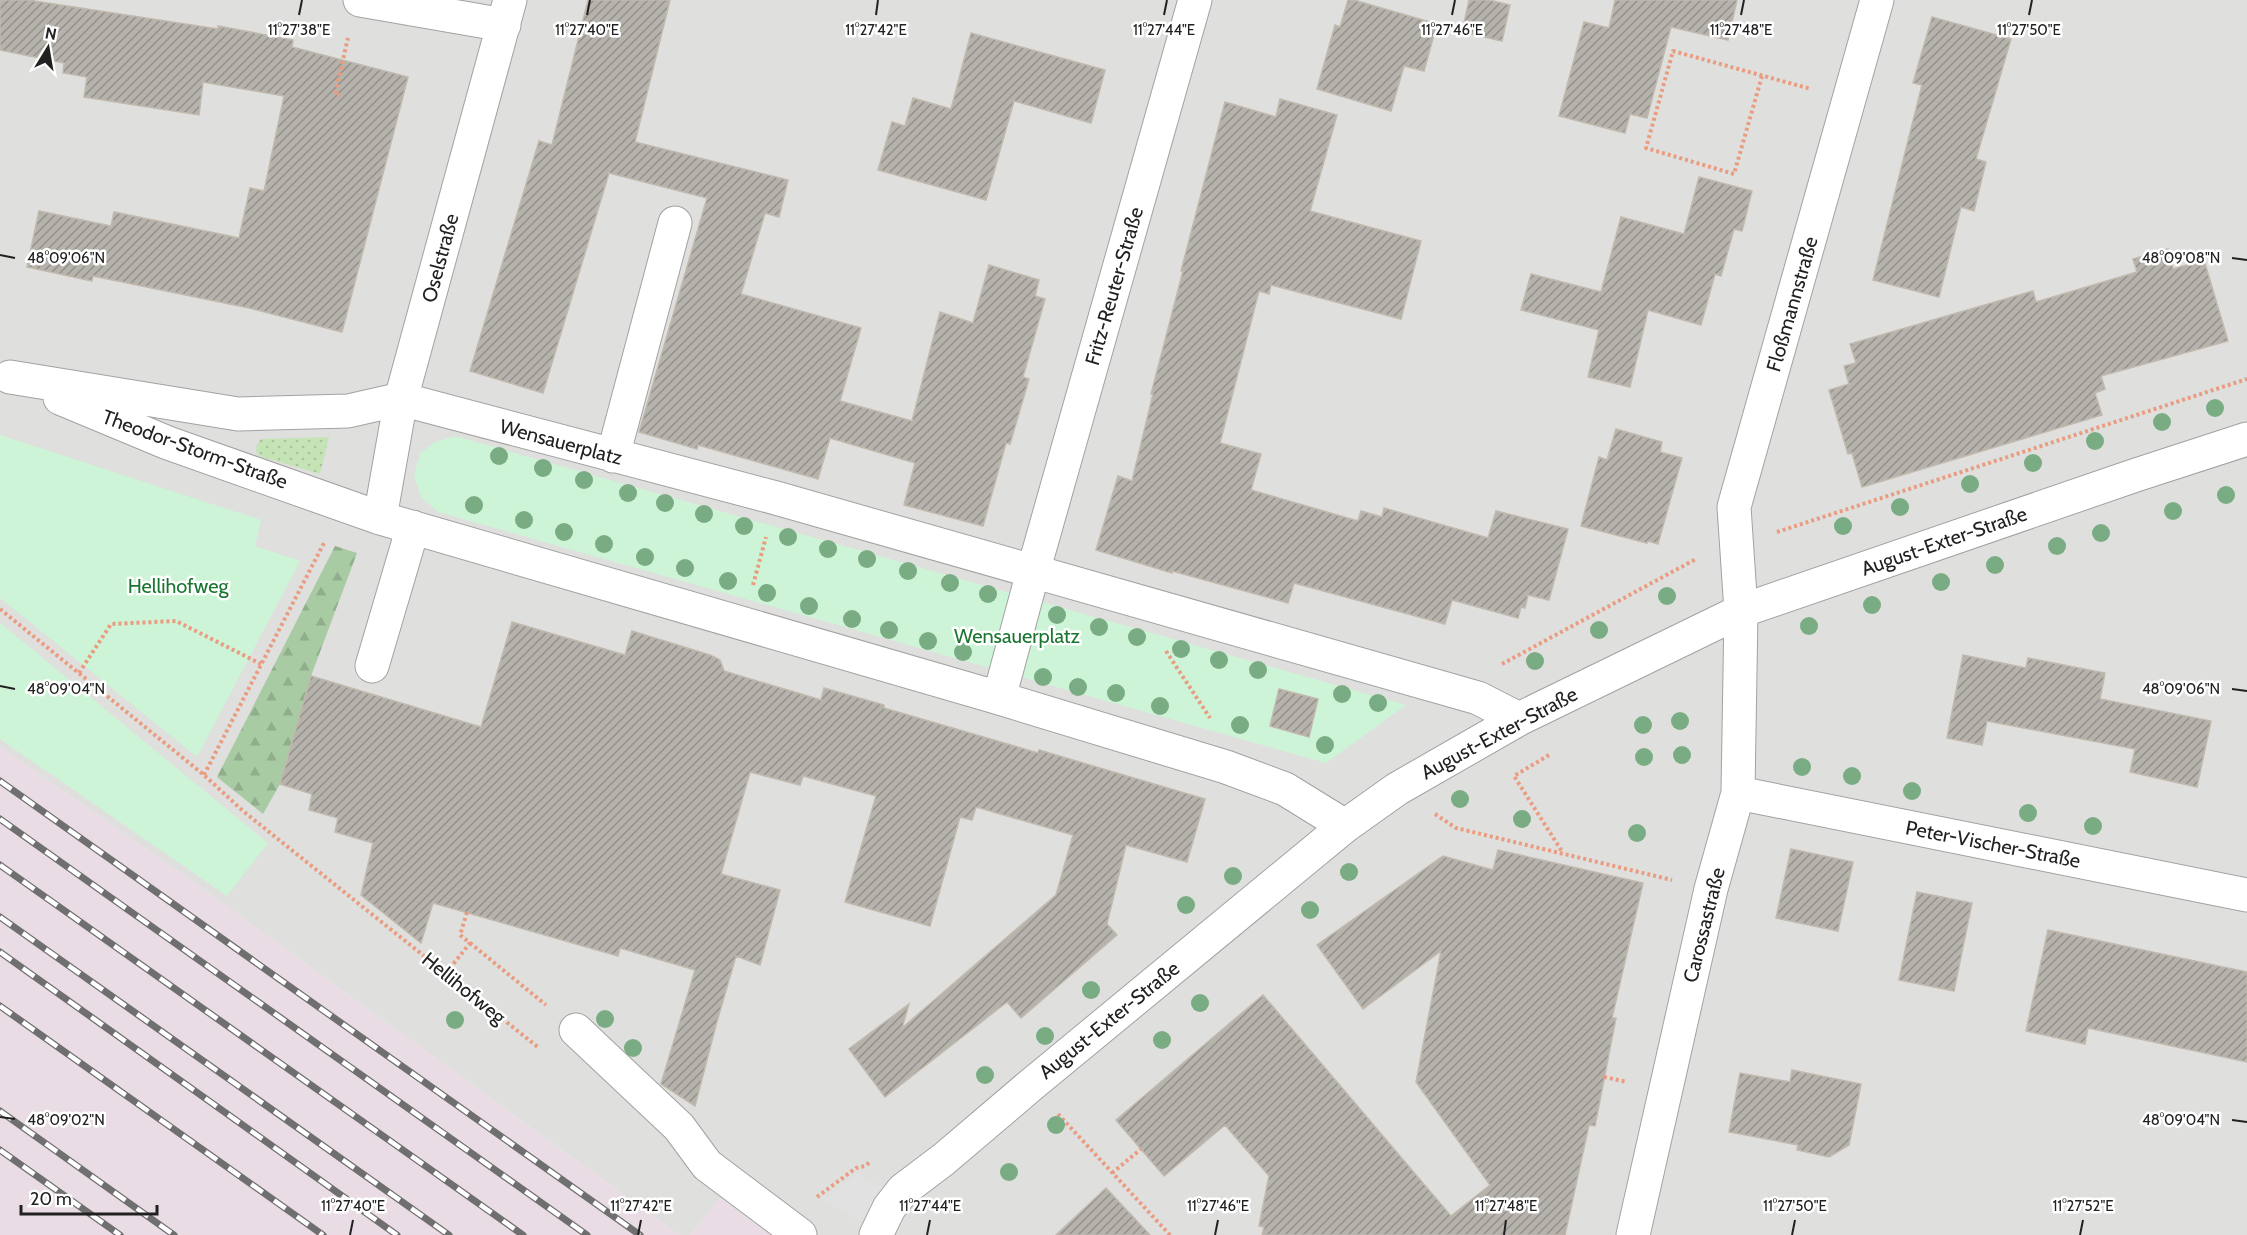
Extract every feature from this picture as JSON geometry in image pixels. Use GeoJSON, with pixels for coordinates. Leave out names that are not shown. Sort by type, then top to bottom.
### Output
{"type":"FeatureCollection","features":[{"type":"Feature","properties":{"kind":"street"},"geometry":{"type":"LineString","coordinates":[[360,0],[507,12]]}},
{"type":"Feature","properties":{"kind":"street","name":"Fritz-Reuter-Straße"},"geometry":{"type":"LineString","coordinates":[[1033,572],[1195,0]]}},
{"type":"Feature","properties":{"kind":"street","name":"Floßmannstraße"},"geometry":{"type":"LineString","coordinates":[[1741,611],[1734,507],[1877,0]]}},
{"type":"Feature","properties":{"kind":"street","name":"Oselstraße"},"geometry":{"type":"LineString","coordinates":[[380,518],[401,399],[507,12]]}},
{"type":"Feature","properties":{"kind":"street"},"geometry":{"type":"LineString","coordinates":[[613,456],[675,223]]}},
{"type":"Feature","properties":{"kind":"street","name":"Theodor-Storm-Straße"},"geometry":{"type":"LineString","coordinates":[[5,376],[238,414],[348,411],[401,399]]}},
{"type":"Feature","properties":{"kind":"street","name":"Theodor-Storm-Straße"},"geometry":{"type":"LineString","coordinates":[[5,376],[168,443],[330,498],[380,518]]}},
{"type":"Feature","properties":{"kind":"street","name":"Wensauerplatz"},"geometry":{"type":"LineString","coordinates":[[401,399],[776,498],[1478,698],[1518,719]]}},
{"type":"Feature","properties":{"kind":"street","name":"August-Exter-Straße"},"geometry":{"type":"LineString","coordinates":[[882,1216],[903,1190],[944,1159],[1345,826],[1396,789],[1518,719],[1741,611],[2247,439]]}},
{"type":"Feature","properties":{"kind":"street"},"geometry":{"type":"LineString","coordinates":[[380,518],[999,698],[1226,767],[1285,789],[1345,826]]}},
{"type":"Feature","properties":{"kind":"street"},"geometry":{"type":"LineString","coordinates":[[372,666],[413,527]]}},
{"type":"Feature","properties":{"kind":"street"},"geometry":{"type":"LineString","coordinates":[[999,698],[1033,572]]}},
{"type":"Feature","properties":{"kind":"street","name":"Carossastraße"},"geometry":{"type":"LineString","coordinates":[[1633,1235],[1711,889],[1738,793],[1741,611]]}},
{"type":"Feature","properties":{"kind":"street","name":"Peter-Vischer-Straße"},"geometry":{"type":"LineString","coordinates":[[1738,793],[2247,895]]}},
{"type":"Feature","properties":{"kind":"street"},"geometry":{"type":"LineString","coordinates":[[576,1030],[679,1127],[707,1165],[800,1235]]}},
{"type":"Feature","properties":{"kind":"path"},"geometry":{"type":"LineString","coordinates":[[1762,76],[1734,174],[1646,148],[1673,51],[1849,99]]}},
{"type":"Feature","properties":{"kind":"path"},"geometry":{"type":"LineString","coordinates":[[340,95],[335,94],[342,66]]}},
{"type":"Feature","properties":{"kind":"path"},"geometry":{"type":"LineString","coordinates":[[1478,698],[1497,667],[1696,559],[2247,380]]}},
{"type":"Feature","properties":{"kind":"path"},"geometry":{"type":"LineString","coordinates":[[204,775],[328,535],[330,498]]}},
{"type":"Feature","properties":{"kind":"path"},"geometry":{"type":"LineString","coordinates":[[742,624],[776,498]]}},
{"type":"Feature","properties":{"kind":"path"},"geometry":{"type":"LineString","coordinates":[[1151,606],[1156,636],[1222,736],[1226,767]]}},
{"type":"Feature","properties":{"kind":"path","name":"Hellihofweg"},"geometry":{"type":"LineString","coordinates":[[0,609],[204,775],[243,811],[545,1053]]}},
{"type":"Feature","properties":{"kind":"path"},"geometry":{"type":"LineString","coordinates":[[79,673],[111,624],[176,621],[261,664]]}},
{"type":"Feature","properties":{"kind":"path"},"geometry":{"type":"LineString","coordinates":[[1550,755],[1514,776],[1563,854]]}},
{"type":"Feature","properties":{"kind":"path"},"geometry":{"type":"LineString","coordinates":[[1396,789],[1456,828],[1711,889]]}},
{"type":"Feature","properties":{"kind":"path"},"geometry":{"type":"LineString","coordinates":[[467,912],[460,935],[576,1030]]}},
{"type":"Feature","properties":{"kind":"path"},"geometry":{"type":"LineString","coordinates":[[447,974],[470,943]]}},
{"type":"Feature","properties":{"kind":"path"},"geometry":{"type":"LineString","coordinates":[[1604,1077],[1635,1084]]}},
{"type":"Feature","properties":{"kind":"path"},"geometry":{"type":"LineString","coordinates":[[1031,1085],[1170,1235]]}},
{"type":"Feature","properties":{"kind":"path"},"geometry":{"type":"LineString","coordinates":[[1112,1173],[1141,1149]]}},
{"type":"Feature","properties":{"kind":"path"},"geometry":{"type":"LineString","coordinates":[[810,1202],[856,1168],[865,1166],[874,1159]]}},
{"type":"Feature","properties":{"kind":"shaded area"},"geometry":{"type":"Polygon","coordinates":[[[0,0],[2247,0],[2247,1235],[771,1235],[720,1198],[690,1235],[679,1235],[189,879],[0,747],[0,0]]]}},
{"type":"Feature","properties":{"kind":"shaded area"},"geometry":{"type":"Polygon","coordinates":[[[0,747],[189,879],[679,1235],[0,1235],[0,747]]]}},
{"type":"Feature","properties":{"kind":"shaded area"},"geometry":{"type":"Polygon","coordinates":[[[858,1174],[895,1193],[861,1221],[824,1200],[858,1174]]]}},
{"type":"Feature","properties":{"kind":"shaded area"},"geometry":{"type":"Polygon","coordinates":[[[720,1198],[769,1232],[771,1235],[690,1235],[720,1198]]]}},
{"type":"Feature","properties":{"kind":"green space"},"geometry":{"type":"Polygon","coordinates":[[[0,435],[261,520],[255,546],[300,561],[197,757],[0,598],[0,435]]]}},
{"type":"Feature","properties":{"kind":"green space","name":"Wensauerplatz"},"geometry":{"type":"Polygon","coordinates":[[[455,436],[1406,705],[1326,763],[438,512],[421,497],[414,475],[420,454],[433,443],[455,436]]]}},
{"type":"Feature","properties":{"kind":"green space"},"geometry":{"type":"Polygon","coordinates":[[[329,437],[320,474],[259,456],[256,452],[257,444],[261,439],[329,437]]]}},
{"type":"Feature","properties":{"kind":"green space"},"geometry":{"type":"Polygon","coordinates":[[[335,546],[357,553],[311,676],[280,784],[263,814],[217,777],[335,546]]]}},
{"type":"Feature","properties":{"kind":"green space"},"geometry":{"type":"Polygon","coordinates":[[[0,623],[268,843],[227,896],[0,739],[0,623]]]}},
{"type":"Feature","properties":{"kind":"building"},"geometry":{"type":"Polygon","coordinates":[[[0,0],[28,0],[218,29],[218,26],[293,40],[292,47],[408,77],[342,332],[249,308],[93,276],[92,281],[27,267],[39,211],[111,226],[114,212],[239,238],[250,188],[264,191],[284,96],[203,82],[199,115],[84,97],[87,77],[63,73],[64,63],[0,50],[0,0]]]}},
{"type":"Feature","properties":{"kind":"building"},"geometry":{"type":"Polygon","coordinates":[[[588,0],[670,0],[635,142],[788,180],[779,217],[765,213],[741,294],[861,328],[840,401],[912,421],[940,312],[973,323],[989,265],[1039,280],[1035,296],[1045,299],[1023,377],[1029,379],[1010,444],[1006,443],[983,526],[904,505],[915,463],[830,438],[818,479],[698,445],[697,449],[639,432],[707,198],[609,173],[543,393],[470,371],[539,141],[552,145],[588,0]]]}},
{"type":"Feature","properties":{"kind":"building"},"geometry":{"type":"Polygon","coordinates":[[[1348,0],[1437,24],[1424,71],[1404,66],[1391,111],[1317,89],[1335,25],[1340,27],[1348,0]]]}},
{"type":"Feature","properties":{"kind":"building"},"geometry":{"type":"Polygon","coordinates":[[[1469,0],[1489,0],[1510,5],[1502,41],[1462,32],[1469,0]]]}},
{"type":"Feature","properties":{"kind":"building"},"geometry":{"type":"Polygon","coordinates":[[[1615,0],[1737,0],[1728,40],[1671,27],[1647,118],[1630,114],[1625,133],[1559,116],[1584,22],[1609,28],[1615,0]]]}},
{"type":"Feature","properties":{"kind":"building"},"geometry":{"type":"Polygon","coordinates":[[[1932,17],[2011,39],[1976,159],[1986,162],[1974,211],[1961,207],[1939,297],[1873,280],[1922,85],[1913,83],[1932,17]]]}},
{"type":"Feature","properties":{"kind":"building"},"geometry":{"type":"Polygon","coordinates":[[[971,33],[1105,70],[1091,123],[1014,101],[986,200],[878,170],[892,122],[905,126],[913,98],[951,109],[971,33]]]}},
{"type":"Feature","properties":{"kind":"building"},"geometry":{"type":"Polygon","coordinates":[[[1280,99],[1337,115],[1310,211],[1421,241],[1401,319],[1271,285],[1269,294],[1259,291],[1220,443],[1261,454],[1251,490],[1358,521],[1361,511],[1382,517],[1384,508],[1488,538],[1496,511],[1568,529],[1549,600],[1528,595],[1525,608],[1521,607],[1518,618],[1452,600],[1445,624],[1294,583],[1288,603],[1172,571],[1172,573],[1096,550],[1118,476],[1132,481],[1153,394],[1151,394],[1183,271],[1181,271],[1225,102],[1276,117],[1280,99]]]}},
{"type":"Feature","properties":{"kind":"building"},"geometry":{"type":"Polygon","coordinates":[[[1699,177],[1752,191],[1742,231],[1734,229],[1721,276],[1715,274],[1701,325],[1648,310],[1630,387],[1588,377],[1599,330],[1521,310],[1531,274],[1601,292],[1621,217],[1684,234],[1699,177]]]}},
{"type":"Feature","properties":{"kind":"building"},"geometry":{"type":"Polygon","coordinates":[[[2168,249],[2173,269],[2204,260],[2228,341],[2101,376],[2105,389],[2095,393],[2102,415],[1862,487],[1852,453],[1848,454],[1829,390],[1849,384],[1844,366],[1856,363],[1850,344],[2033,291],[2036,302],[2137,272],[2133,259],[2168,249]]]}},
{"type":"Feature","properties":{"kind":"building"},"geometry":{"type":"Polygon","coordinates":[[[1616,429],[1662,442],[1660,452],[1682,458],[1658,544],[1581,526],[1599,457],[1607,460],[1616,429]]]}},
{"type":"Feature","properties":{"kind":"building"},"geometry":{"type":"Polygon","coordinates":[[[512,622],[625,655],[632,631],[710,655],[720,660],[724,671],[821,700],[824,688],[1038,753],[1039,750],[1205,799],[1187,862],[1126,845],[1107,924],[1117,935],[1021,1018],[1007,1002],[885,1097],[849,1049],[909,1004],[902,1028],[1056,895],[1073,835],[976,807],[972,820],[960,817],[930,926],[845,902],[876,796],[803,776],[800,785],[750,772],[721,874],[780,890],[760,965],[736,956],[695,1106],[661,1084],[695,970],[620,948],[618,956],[433,903],[421,943],[361,895],[373,843],[335,832],[338,818],[309,810],[312,794],[280,784],[311,676],[481,727],[512,622]]]}},
{"type":"Feature","properties":{"kind":"building"},"geometry":{"type":"Polygon","coordinates":[[[1963,655],[2026,668],[2028,658],[2105,673],[2100,699],[2211,721],[2197,787],[2130,772],[2135,749],[1987,721],[1982,745],[1947,738],[1963,655]]]}},
{"type":"Feature","properties":{"kind":"building"},"geometry":{"type":"Polygon","coordinates":[[[1279,689],[1318,699],[1309,737],[1270,726],[1279,689]]]}},
{"type":"Feature","properties":{"kind":"building"},"geometry":{"type":"Polygon","coordinates":[[[1791,849],[1853,862],[1838,931],[1776,918],[1791,849]]]}},
{"type":"Feature","properties":{"kind":"building"},"geometry":{"type":"Polygon","coordinates":[[[1498,850],[1643,883],[1612,1018],[1616,1018],[1595,1126],[1589,1125],[1565,1235],[1262,1235],[1264,1227],[1259,1226],[1269,1176],[1225,1125],[1164,1176],[1116,1120],[1263,995],[1451,1216],[1490,1185],[1416,1082],[1441,951],[1363,1009],[1317,945],[1443,856],[1493,870],[1498,850]]]}},
{"type":"Feature","properties":{"kind":"building"},"geometry":{"type":"Polygon","coordinates":[[[1917,892],[1972,903],[1954,991],[1899,980],[1917,892]]]}},
{"type":"Feature","properties":{"kind":"building"},"geometry":{"type":"Polygon","coordinates":[[[2048,930],[2247,972],[2247,1062],[2088,1028],[2085,1044],[2026,1031],[2048,930]]]}},
{"type":"Feature","properties":{"kind":"building"},"geometry":{"type":"Polygon","coordinates":[[[1792,1070],[1861,1084],[1849,1145],[1829,1157],[1797,1150],[1798,1145],[1729,1132],[1740,1073],[1790,1082],[1792,1070]]]}},
{"type":"Feature","properties":{"kind":"building"},"geometry":{"type":"Polygon","coordinates":[[[1106,1188],[1150,1235],[1056,1235],[1106,1188]]]}},
{"type":"Feature","properties":{"kind":"railway"},"geometry":{"type":"LineString","coordinates":[[0,781],[640,1235]]}},
{"type":"Feature","properties":{"kind":"railway"},"geometry":{"type":"LineString","coordinates":[[0,819],[587,1235]]}},
{"type":"Feature","properties":{"kind":"railway"},"geometry":{"type":"LineString","coordinates":[[0,865],[523,1235]]}},
{"type":"Feature","properties":{"kind":"railway"},"geometry":{"type":"LineString","coordinates":[[0,917],[449,1235]]}},
{"type":"Feature","properties":{"kind":"railway"},"geometry":{"type":"LineString","coordinates":[[0,952],[397,1235]]}},
{"type":"Feature","properties":{"kind":"railway"},"geometry":{"type":"LineString","coordinates":[[0,1006],[323,1235]]}},
{"type":"Feature","properties":{"kind":"railway"},"geometry":{"type":"LineString","coordinates":[[0,1111],[174,1235]]}},
{"type":"Feature","properties":{"kind":"railway"},"geometry":{"type":"LineString","coordinates":[[0,1150],[120,1235]]}}]}
